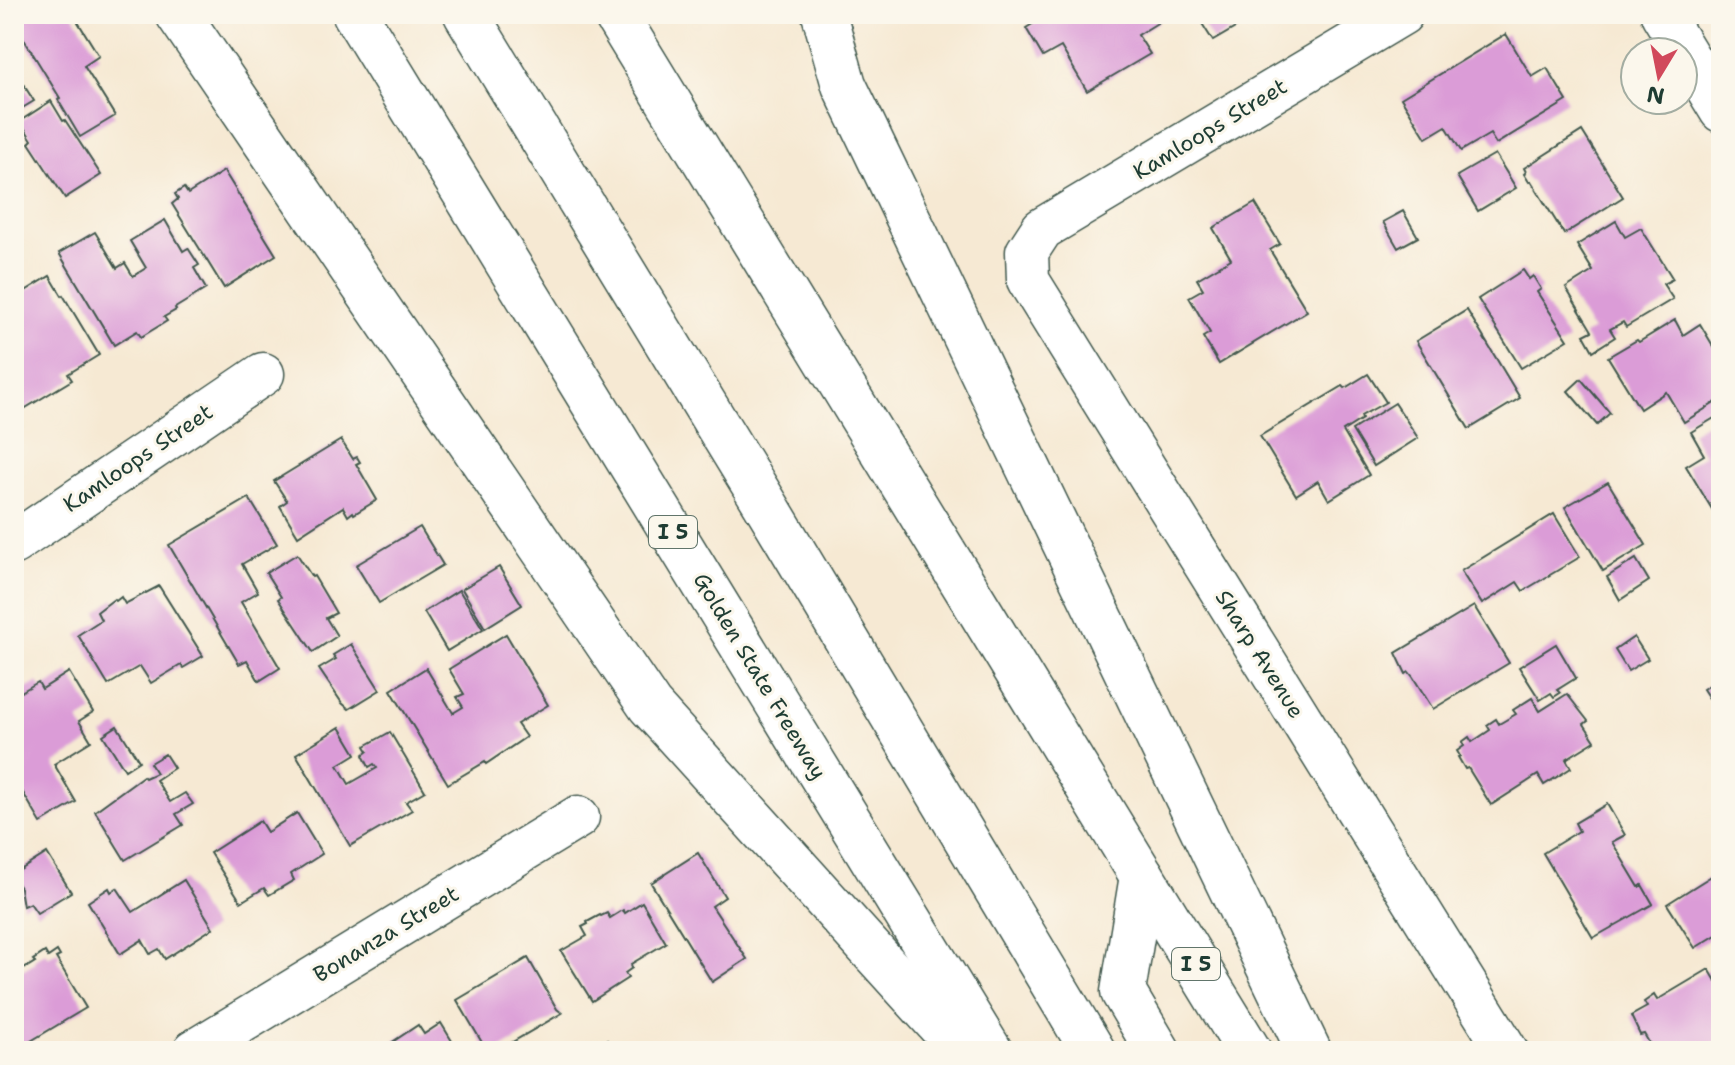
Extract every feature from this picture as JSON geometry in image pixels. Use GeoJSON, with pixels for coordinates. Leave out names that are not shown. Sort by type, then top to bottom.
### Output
{"type":"FeatureCollection","features":[{"type":"Feature","properties":{"kind":"highway"},"geometry":{"type":"LineString","coordinates":[[178,14],[650,706],[963,1051]]}},
{"type":"Feature","properties":{"kind":"highway","name":"Golden State Freeway"},"geometry":{"type":"LineString","coordinates":[[355,14],[990,1051]]}},
{"type":"Feature","properties":{"kind":"highway"},"geometry":{"type":"LineString","coordinates":[[466,14],[766,505],[1093,1051]]}},
{"type":"Feature","properties":{"kind":"highway","name":"I 5"},"geometry":{"type":"LineString","coordinates":[[615,14],[1249,1051]]}},
{"type":"Feature","properties":{"kind":"highway"},"geometry":{"type":"LineString","coordinates":[[824,14],[844,85],[1309,1051]]}},
{"type":"Feature","properties":{"kind":"highway"},"geometry":{"type":"LineString","coordinates":[[1142,876],[1123,992],[1158,1051]]}},
{"type":"Feature","properties":{"kind":"street","name":"Kamloops Street"},"geometry":{"type":"LineString","coordinates":[[1027,252],[1042,229],[1402,14]]}},
{"type":"Feature","properties":{"kind":"street"},"geometry":{"type":"LineString","coordinates":[[1662,14],[1721,111]]}},
{"type":"Feature","properties":{"kind":"street","name":"Sharp Avenue"},"geometry":{"type":"LineString","coordinates":[[1027,252],[1028,280],[1507,1051]]}},
{"type":"Feature","properties":{"kind":"street","name":"Kamloops Street"},"geometry":{"type":"LineString","coordinates":[[14,543],[263,374]]}},
{"type":"Feature","properties":{"kind":"street","name":"Bonanza Street"},"geometry":{"type":"LineString","coordinates":[[194,1051],[578,817]]}},
{"type":"Feature","properties":{"kind":"building"},"geometry":{"type":"Polygon","coordinates":[[[14,14],[73,14],[99,56],[84,66],[115,116],[80,137],[14,23],[14,14]]]}},
{"type":"Feature","properties":{"kind":"building"},"geometry":{"type":"Polygon","coordinates":[[[1049,14],[1155,14],[1159,22],[1138,35],[1150,54],[1087,91],[1061,47],[1043,57],[1026,28],[1049,14]]]}},
{"type":"Feature","properties":{"kind":"building"},"geometry":{"type":"Polygon","coordinates":[[[1196,14],[1250,14],[1252,18],[1213,41],[1196,14]]]}},
{"type":"Feature","properties":{"kind":"building"},"geometry":{"type":"Polygon","coordinates":[[[1506,34],[1532,77],[1547,68],[1567,101],[1496,144],[1490,134],[1461,151],[1446,126],[1426,138],[1401,98],[1506,34]]]}},
{"type":"Feature","properties":{"kind":"building"},"geometry":{"type":"Polygon","coordinates":[[[14,70],[34,101],[14,113],[14,70]]]}},
{"type":"Feature","properties":{"kind":"building"},"geometry":{"type":"Polygon","coordinates":[[[51,101],[101,175],[65,198],[29,143],[32,140],[20,121],[51,101]]]}},
{"type":"Feature","properties":{"kind":"building"},"geometry":{"type":"Polygon","coordinates":[[[1582,131],[1623,197],[1564,234],[1524,174],[1524,168],[1582,131]]]}},
{"type":"Feature","properties":{"kind":"building"},"geometry":{"type":"Polygon","coordinates":[[[1495,154],[1516,188],[1478,211],[1457,176],[1495,154]]]}},
{"type":"Feature","properties":{"kind":"building"},"geometry":{"type":"Polygon","coordinates":[[[224,171],[276,255],[224,288],[172,204],[178,199],[175,194],[184,188],[188,194],[224,171]]]}},
{"type":"Feature","properties":{"kind":"building"},"geometry":{"type":"Polygon","coordinates":[[[1255,203],[1280,244],[1270,250],[1307,311],[1219,364],[1203,337],[1210,333],[1189,297],[1203,289],[1197,279],[1231,259],[1213,228],[1255,203]]]}},
{"type":"Feature","properties":{"kind":"building"},"geometry":{"type":"Polygon","coordinates":[[[1403,211],[1418,237],[1398,248],[1383,222],[1403,211]]]}},
{"type":"Feature","properties":{"kind":"building"},"geometry":{"type":"Polygon","coordinates":[[[165,220],[183,251],[188,248],[199,265],[194,268],[206,289],[175,308],[164,317],[167,321],[141,337],[137,331],[114,345],[59,253],[95,232],[117,268],[125,263],[133,276],[146,268],[130,241],[165,220]]]}},
{"type":"Feature","properties":{"kind":"building"},"geometry":{"type":"Polygon","coordinates":[[[1616,221],[1625,237],[1641,228],[1673,279],[1663,284],[1673,299],[1626,327],[1623,322],[1610,329],[1615,337],[1593,351],[1584,335],[1592,331],[1566,288],[1593,271],[1577,245],[1616,221]]]}},
{"type":"Feature","properties":{"kind":"building"},"geometry":{"type":"Polygon","coordinates":[[[1523,270],[1529,279],[1533,276],[1541,289],[1537,292],[1568,340],[1521,368],[1478,299],[1523,270]]]}},
{"type":"Feature","properties":{"kind":"building"},"geometry":{"type":"Polygon","coordinates":[[[50,276],[99,355],[68,374],[72,380],[14,415],[14,298],[50,276]]]}},
{"type":"Feature","properties":{"kind":"building"},"geometry":{"type":"Polygon","coordinates":[[[1467,310],[1520,398],[1469,429],[1416,341],[1467,310]]]}},
{"type":"Feature","properties":{"kind":"building"},"geometry":{"type":"Polygon","coordinates":[[[1675,320],[1683,335],[1700,324],[1721,359],[1721,399],[1684,422],[1666,392],[1640,409],[1608,357],[1675,320]]]}},
{"type":"Feature","properties":{"kind":"building"},"geometry":{"type":"Polygon","coordinates":[[[1368,374],[1386,402],[1343,431],[1369,475],[1329,500],[1318,481],[1296,495],[1260,436],[1368,374]]]}},
{"type":"Feature","properties":{"kind":"building"},"geometry":{"type":"Polygon","coordinates":[[[1581,379],[1610,413],[1597,425],[1568,391],[1581,379]]]}},
{"type":"Feature","properties":{"kind":"building"},"geometry":{"type":"Polygon","coordinates":[[[1395,403],[1418,438],[1374,466],[1352,430],[1395,403]]]}},
{"type":"Feature","properties":{"kind":"building"},"geometry":{"type":"Polygon","coordinates":[[[1721,414],[1721,524],[1686,466],[1704,455],[1691,432],[1721,414]]]}},
{"type":"Feature","properties":{"kind":"building"},"geometry":{"type":"Polygon","coordinates":[[[341,440],[353,459],[357,457],[360,462],[356,464],[377,500],[348,516],[343,507],[298,536],[280,506],[287,501],[274,481],[341,440]]]}},
{"type":"Feature","properties":{"kind":"building"},"geometry":{"type":"Polygon","coordinates":[[[1608,482],[1646,545],[1603,571],[1565,507],[1608,482]]]}},
{"type":"Feature","properties":{"kind":"building"},"geometry":{"type":"Polygon","coordinates":[[[249,498],[277,544],[242,564],[258,592],[241,602],[280,668],[259,681],[247,660],[239,664],[169,545],[249,498]]]}},
{"type":"Feature","properties":{"kind":"building"},"geometry":{"type":"Polygon","coordinates":[[[1554,514],[1580,557],[1523,591],[1517,582],[1482,604],[1461,571],[1554,514]]]}},
{"type":"Feature","properties":{"kind":"building"},"geometry":{"type":"Polygon","coordinates":[[[420,527],[443,565],[379,603],[356,565],[420,527]]]}},
{"type":"Feature","properties":{"kind":"building"},"geometry":{"type":"Polygon","coordinates":[[[297,554],[336,613],[326,618],[337,636],[313,652],[278,599],[281,597],[266,573],[297,554]]]}},
{"type":"Feature","properties":{"kind":"building"},"geometry":{"type":"Polygon","coordinates":[[[1636,559],[1649,581],[1620,600],[1607,577],[1636,559]]]}},
{"type":"Feature","properties":{"kind":"building"},"geometry":{"type":"Polygon","coordinates":[[[499,567],[522,605],[485,628],[462,589],[499,567]]]}},
{"type":"Feature","properties":{"kind":"building"},"geometry":{"type":"Polygon","coordinates":[[[159,586],[203,656],[151,683],[140,666],[108,685],[78,635],[101,620],[97,612],[114,599],[116,601],[121,597],[125,604],[159,586]]]}},
{"type":"Feature","properties":{"kind":"building"},"geometry":{"type":"Polygon","coordinates":[[[459,590],[483,629],[447,651],[424,612],[459,590]]]}},
{"type":"Feature","properties":{"kind":"building"},"geometry":{"type":"Polygon","coordinates":[[[1474,606],[1509,663],[1433,709],[1413,677],[1409,672],[1406,674],[1396,653],[1474,606]]]}},
{"type":"Feature","properties":{"kind":"building"},"geometry":{"type":"Polygon","coordinates":[[[506,634],[548,705],[517,724],[526,737],[486,764],[448,784],[391,690],[426,668],[453,713],[463,707],[457,697],[464,694],[449,669],[506,634]]]}},
{"type":"Feature","properties":{"kind":"building"},"geometry":{"type":"Polygon","coordinates":[[[1634,637],[1648,659],[1628,671],[1615,650],[1634,637]]]}},
{"type":"Feature","properties":{"kind":"building"},"geometry":{"type":"Polygon","coordinates":[[[351,644],[380,690],[349,709],[319,669],[336,659],[333,655],[351,644]]]}},
{"type":"Feature","properties":{"kind":"building"},"geometry":{"type":"Polygon","coordinates":[[[1556,644],[1576,678],[1557,690],[1560,693],[1554,697],[1551,693],[1540,700],[1519,667],[1556,644]]]}},
{"type":"Feature","properties":{"kind":"building"},"geometry":{"type":"Polygon","coordinates":[[[69,672],[93,712],[79,721],[91,741],[54,764],[76,802],[41,823],[19,786],[14,784],[14,696],[38,682],[42,689],[69,672]]]}},
{"type":"Feature","properties":{"kind":"building"},"geometry":{"type":"Polygon","coordinates":[[[1719,679],[1721,710],[1718,712],[1703,689],[1719,679]]]}},
{"type":"Feature","properties":{"kind":"building"},"geometry":{"type":"Polygon","coordinates":[[[1567,694],[1588,721],[1584,724],[1595,741],[1566,759],[1571,768],[1544,785],[1538,775],[1491,805],[1458,757],[1457,751],[1464,746],[1462,742],[1469,737],[1472,742],[1490,730],[1487,725],[1496,719],[1499,724],[1516,714],[1513,710],[1532,698],[1540,711],[1567,694]]]}},
{"type":"Feature","properties":{"kind":"building"},"geometry":{"type":"Polygon","coordinates":[[[117,726],[139,761],[125,770],[103,735],[117,726]]]}},
{"type":"Feature","properties":{"kind":"building"},"geometry":{"type":"Polygon","coordinates":[[[340,727],[356,754],[338,765],[349,784],[377,768],[374,764],[369,767],[363,755],[368,751],[365,746],[390,732],[425,791],[406,802],[412,810],[350,846],[296,754],[340,727]]]}},
{"type":"Feature","properties":{"kind":"building"},"geometry":{"type":"Polygon","coordinates":[[[165,754],[174,768],[156,780],[170,802],[185,793],[193,804],[176,814],[183,825],[125,860],[95,811],[143,776],[156,773],[150,763],[165,754]]]}},
{"type":"Feature","properties":{"kind":"building"},"geometry":{"type":"Polygon","coordinates":[[[1607,804],[1625,835],[1612,842],[1653,904],[1593,938],[1543,853],[1579,831],[1575,823],[1607,804]]]}},
{"type":"Feature","properties":{"kind":"building"},"geometry":{"type":"Polygon","coordinates":[[[297,813],[322,854],[291,874],[294,880],[269,895],[264,888],[241,902],[210,853],[260,821],[267,832],[297,813]]]}},
{"type":"Feature","properties":{"kind":"building"},"geometry":{"type":"Polygon","coordinates":[[[47,853],[71,892],[37,913],[30,903],[23,906],[14,874],[47,853]]]}},
{"type":"Feature","properties":{"kind":"building"},"geometry":{"type":"Polygon","coordinates":[[[698,853],[725,897],[712,906],[747,959],[712,982],[651,883],[698,853]]]}},
{"type":"Feature","properties":{"kind":"building"},"geometry":{"type":"Polygon","coordinates":[[[1721,870],[1721,932],[1695,948],[1667,904],[1721,870]]]}},
{"type":"Feature","properties":{"kind":"building"},"geometry":{"type":"Polygon","coordinates":[[[184,880],[213,928],[165,959],[159,949],[150,954],[142,940],[120,954],[88,902],[109,888],[111,892],[117,888],[133,912],[184,880]]]}},
{"type":"Feature","properties":{"kind":"building"},"geometry":{"type":"Polygon","coordinates":[[[642,902],[666,943],[631,964],[632,968],[625,973],[628,978],[592,1001],[561,951],[587,936],[582,927],[587,922],[607,913],[610,918],[623,910],[625,913],[642,902]]]}},
{"type":"Feature","properties":{"kind":"building"},"geometry":{"type":"Polygon","coordinates":[[[57,951],[60,956],[56,958],[86,1008],[14,1051],[14,978],[45,952],[48,957],[57,951]]]}},
{"type":"Feature","properties":{"kind":"building"},"geometry":{"type":"Polygon","coordinates":[[[528,958],[562,1013],[497,1051],[487,1051],[457,1000],[528,958]]]}},
{"type":"Feature","properties":{"kind":"building"},"geometry":{"type":"Polygon","coordinates":[[[1709,969],[1721,985],[1721,1039],[1701,1051],[1654,1051],[1644,1034],[1640,1035],[1631,1016],[1647,1007],[1644,1002],[1654,995],[1657,1000],[1709,969]]]}},
{"type":"Feature","properties":{"kind":"building"},"geometry":{"type":"Polygon","coordinates":[[[441,1023],[458,1051],[379,1051],[418,1025],[424,1034],[441,1023]]]}},
{"type":"Feature","properties":{"kind":"building"},"geometry":{"type":"Polygon","coordinates":[[[607,1040],[614,1051],[589,1051],[607,1040]]]}}]}
